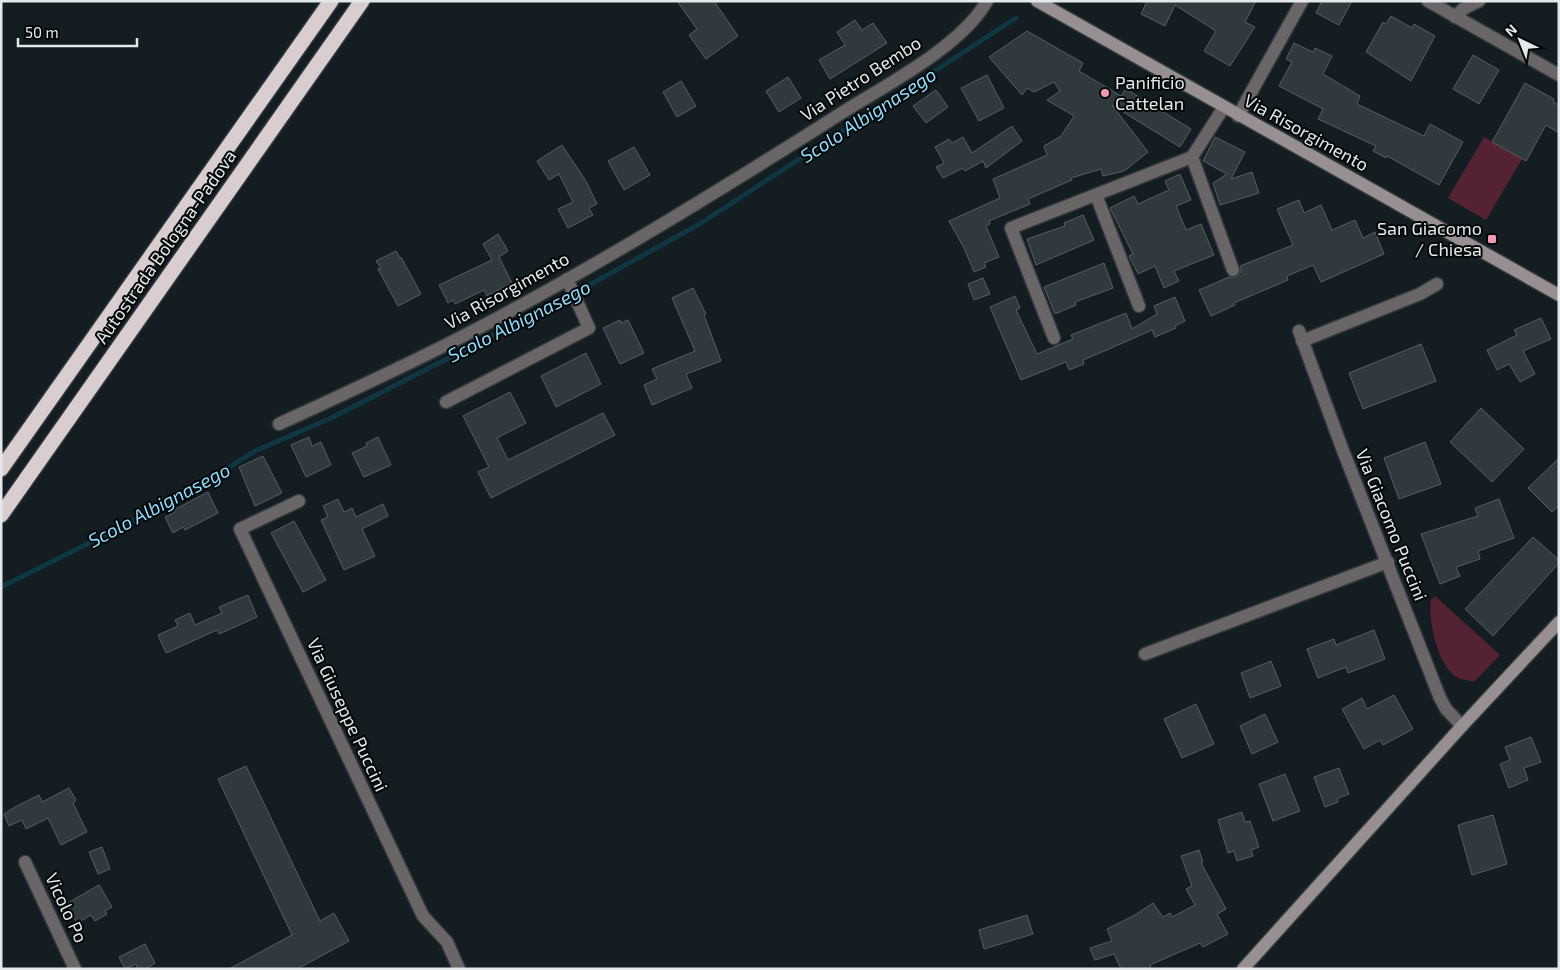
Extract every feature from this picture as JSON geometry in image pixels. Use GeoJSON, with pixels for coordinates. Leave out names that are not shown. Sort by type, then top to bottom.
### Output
{"type":"FeatureCollection","features":[{"type":"Feature","properties":{"kind":"highway","name":"Autostrada Bologna-Padova"},"geometry":{"type":"LineString","coordinates":[[1,469],[331,1]]}},
{"type":"Feature","properties":{"kind":"highway","name":"Autostrada Bologna-Padova"},"geometry":{"type":"LineString","coordinates":[[1,515],[362,1]]}},
{"type":"Feature","properties":{"kind":"main road","name":"Via Risorgimento"},"geometry":{"type":"LineString","coordinates":[[1037,1],[1238,116],[1559,295]]}},
{"type":"Feature","properties":{"kind":"main road"},"geometry":{"type":"LineString","coordinates":[[1243,969],[1462,726],[1559,622]]}},
{"type":"Feature","properties":{"kind":"street","name":"Via Pietro Bembo"},"geometry":{"type":"LineString","coordinates":[[744,175],[927,58],[968,27],[987,1]]}},
{"type":"Feature","properties":{"kind":"street"},"geometry":{"type":"LineString","coordinates":[[1238,116],[1302,1]]}},
{"type":"Feature","properties":{"kind":"street"},"geometry":{"type":"LineString","coordinates":[[1428,1],[1559,75]]}},
{"type":"Feature","properties":{"kind":"street"},"geometry":{"type":"LineString","coordinates":[[1455,17],[1479,1]]}},
{"type":"Feature","properties":{"kind":"street"},"geometry":{"type":"LineString","coordinates":[[1054,338],[1011,228],[1192,157],[1224,107]]}},
{"type":"Feature","properties":{"kind":"street"},"geometry":{"type":"LineString","coordinates":[[1192,157],[1233,270]]}},
{"type":"Feature","properties":{"kind":"street","name":"Via Risorgimento"},"geometry":{"type":"LineString","coordinates":[[279,424],[471,332],[572,288],[744,175]]}},
{"type":"Feature","properties":{"kind":"street"},"geometry":{"type":"LineString","coordinates":[[1096,194],[1139,306]]}},
{"type":"Feature","properties":{"kind":"street","name":"Via Giacomo Puccini"},"geometry":{"type":"LineString","coordinates":[[1437,284],[1420,294],[1301,336],[1342,448],[1440,698],[1446,709],[1462,726]]}},
{"type":"Feature","properties":{"kind":"street"},"geometry":{"type":"LineString","coordinates":[[446,402],[589,328],[572,288]]}},
{"type":"Feature","properties":{"kind":"street","name":"Via Giuseppe Puccini"},"geometry":{"type":"LineString","coordinates":[[299,500],[240,529],[423,916],[447,942],[459,969]]}},
{"type":"Feature","properties":{"kind":"street"},"geometry":{"type":"LineString","coordinates":[[1145,654],[1388,562]]}},
{"type":"Feature","properties":{"kind":"street","name":"Vicolo Po"},"geometry":{"type":"LineString","coordinates":[[25,862],[75,969]]}},
{"type":"Feature","properties":{"kind":"shaded area"},"geometry":{"type":"Polygon","coordinates":[[[1484,137],[1522,159],[1486,220],[1448,198],[1484,137]]]}},
{"type":"Feature","properties":{"kind":"shaded area"},"geometry":{"type":"Polygon","coordinates":[[[1435,596],[1500,655],[1474,682],[1455,676],[1443,661],[1435,641],[1431,618],[1431,600],[1435,596]]]}},
{"type":"Feature","properties":{"kind":"building"},"geometry":{"type":"Polygon","coordinates":[[[677,1],[714,1],[738,36],[706,59],[689,35],[697,29],[677,1]]]}},
{"type":"Feature","properties":{"kind":"building"},"geometry":{"type":"Polygon","coordinates":[[[1147,1],[1256,1],[1245,22],[1255,27],[1230,66],[1204,51],[1216,31],[1175,5],[1165,26],[1141,14],[1147,1]]]}},
{"type":"Feature","properties":{"kind":"building"},"geometry":{"type":"Polygon","coordinates":[[[1322,1],[1352,1],[1339,25],[1316,13],[1322,1]]]}},
{"type":"Feature","properties":{"kind":"building"},"geometry":{"type":"Polygon","coordinates":[[[1391,16],[1412,28],[1414,24],[1435,36],[1411,81],[1366,52],[1383,22],[1386,24],[1391,16]]]}},
{"type":"Feature","properties":{"kind":"building"},"geometry":{"type":"Polygon","coordinates":[[[855,20],[862,30],[873,23],[887,43],[830,79],[819,60],[845,45],[837,32],[855,20]]]}},
{"type":"Feature","properties":{"kind":"building"},"geometry":{"type":"Polygon","coordinates":[[[1027,31],[1083,63],[1079,71],[1121,96],[1126,89],[1191,129],[1180,147],[1112,105],[1148,152],[1124,171],[1103,176],[1101,169],[1071,178],[1072,180],[1028,199],[1030,204],[989,221],[990,224],[986,226],[999,257],[984,263],[986,267],[974,272],[964,248],[949,221],[1000,198],[993,179],[1047,155],[1044,146],[1061,136],[1074,116],[1047,100],[1060,91],[1054,82],[1034,92],[1027,88],[1022,95],[989,57],[1027,31]]]}},
{"type":"Feature","properties":{"kind":"building"},"geometry":{"type":"Polygon","coordinates":[[[1294,43],[1313,52],[1315,48],[1332,56],[1323,74],[1360,96],[1357,104],[1424,136],[1430,124],[1463,142],[1439,185],[1387,156],[1386,158],[1373,151],[1376,146],[1318,119],[1323,109],[1279,86],[1292,62],[1286,59],[1294,43]]]}},
{"type":"Feature","properties":{"kind":"building"},"geometry":{"type":"Polygon","coordinates":[[[1473,55],[1499,70],[1479,104],[1453,89],[1473,55]]]}},
{"type":"Feature","properties":{"kind":"building"},"geometry":{"type":"Polygon","coordinates":[[[987,75],[1004,108],[979,121],[961,88],[987,75]]]}},
{"type":"Feature","properties":{"kind":"building"},"geometry":{"type":"Polygon","coordinates":[[[788,77],[801,98],[779,112],[766,91],[788,77]]]}},
{"type":"Feature","properties":{"kind":"building"},"geometry":{"type":"Polygon","coordinates":[[[681,81],[696,106],[677,117],[663,92],[681,81]]]}},
{"type":"Feature","properties":{"kind":"building"},"geometry":{"type":"Polygon","coordinates":[[[1525,83],[1554,99],[1553,102],[1559,105],[1559,133],[1546,125],[1526,161],[1492,142],[1525,83]]]}},
{"type":"Feature","properties":{"kind":"building"},"geometry":{"type":"Polygon","coordinates":[[[936,90],[948,107],[926,123],[913,106],[936,90]]]}},
{"type":"Feature","properties":{"kind":"building"},"geometry":{"type":"Polygon","coordinates":[[[1012,126],[1022,141],[986,168],[983,161],[965,171],[963,168],[943,178],[936,167],[944,163],[935,147],[949,139],[952,143],[963,137],[972,153],[1012,126]]]}},
{"type":"Feature","properties":{"kind":"building"},"geometry":{"type":"Polygon","coordinates":[[[1215,137],[1245,152],[1231,179],[1252,172],[1259,193],[1220,205],[1213,183],[1227,174],[1203,161],[1215,137]]]}},
{"type":"Feature","properties":{"kind":"building"},"geometry":{"type":"Polygon","coordinates":[[[562,145],[586,181],[597,204],[589,208],[593,215],[568,228],[558,209],[573,202],[559,174],[549,180],[537,161],[562,145]]]}},
{"type":"Feature","properties":{"kind":"building"},"geometry":{"type":"Polygon","coordinates":[[[634,147],[650,175],[624,190],[608,161],[634,147]]]}},
{"type":"Feature","properties":{"kind":"building"},"geometry":{"type":"Polygon","coordinates":[[[1180,174],[1191,200],[1176,206],[1186,230],[1201,224],[1214,255],[1174,271],[1179,281],[1164,288],[1155,266],[1138,274],[1129,256],[1133,254],[1110,208],[1134,196],[1138,204],[1169,190],[1165,181],[1180,174]]]}},
{"type":"Feature","properties":{"kind":"building"},"geometry":{"type":"Polygon","coordinates":[[[1299,200],[1304,213],[1321,205],[1332,230],[1355,220],[1363,238],[1375,232],[1384,254],[1321,282],[1313,265],[1287,276],[1288,280],[1234,303],[1235,305],[1211,316],[1199,290],[1229,277],[1236,277],[1241,272],[1240,266],[1293,245],[1277,209],[1299,200]]]}},
{"type":"Feature","properties":{"kind":"building"},"geometry":{"type":"Polygon","coordinates":[[[1083,215],[1094,240],[1036,265],[1027,239],[1065,226],[1064,223],[1083,215]]]}},
{"type":"Feature","properties":{"kind":"building"},"geometry":{"type":"Polygon","coordinates":[[[498,234],[508,251],[499,257],[512,283],[487,296],[484,290],[455,304],[453,300],[448,303],[439,285],[492,260],[483,244],[498,234]]]}},
{"type":"Feature","properties":{"kind":"building"},"geometry":{"type":"Polygon","coordinates":[[[396,251],[421,294],[398,306],[378,269],[381,268],[376,261],[396,251]]]}},
{"type":"Feature","properties":{"kind":"building"},"geometry":{"type":"Polygon","coordinates":[[[1104,263],[1113,288],[1075,302],[1076,305],[1055,314],[1044,287],[1104,263]]]}},
{"type":"Feature","properties":{"kind":"building"},"geometry":{"type":"Polygon","coordinates":[[[983,278],[990,294],[974,300],[968,284],[983,278]]]}},
{"type":"Feature","properties":{"kind":"building"},"geometry":{"type":"Polygon","coordinates":[[[693,288],[706,314],[704,315],[721,361],[686,374],[692,388],[652,405],[644,385],[657,379],[652,369],[695,351],[672,298],[693,288]]]}},
{"type":"Feature","properties":{"kind":"building"},"geometry":{"type":"Polygon","coordinates":[[[1015,296],[1020,308],[1016,310],[1037,354],[1073,339],[1071,335],[1126,313],[1132,329],[1157,314],[1154,306],[1175,297],[1185,321],[1175,326],[1176,328],[1155,337],[1152,330],[1083,360],[1084,364],[1069,370],[1066,362],[1021,380],[990,307],[1015,296]]]}},
{"type":"Feature","properties":{"kind":"building"},"geometry":{"type":"Polygon","coordinates":[[[1541,318],[1551,339],[1523,351],[1535,374],[1520,382],[1509,364],[1497,370],[1487,350],[1517,335],[1514,330],[1541,318]]]}},
{"type":"Feature","properties":{"kind":"building"},"geometry":{"type":"Polygon","coordinates":[[[620,320],[621,323],[628,320],[644,353],[620,364],[603,328],[620,320]]]}},
{"type":"Feature","properties":{"kind":"building"},"geometry":{"type":"Polygon","coordinates":[[[1421,344],[1436,381],[1363,409],[1349,373],[1421,344]]]}},
{"type":"Feature","properties":{"kind":"building"},"geometry":{"type":"Polygon","coordinates":[[[586,353],[601,384],[556,407],[541,376],[586,353]]]}},
{"type":"Feature","properties":{"kind":"building"},"geometry":{"type":"Polygon","coordinates":[[[510,392],[526,423],[497,438],[508,460],[603,413],[615,435],[491,498],[478,472],[489,467],[463,416],[510,392]]]}},
{"type":"Feature","properties":{"kind":"building"},"geometry":{"type":"Polygon","coordinates":[[[1481,408],[1524,449],[1492,482],[1450,442],[1481,408]]]}},
{"type":"Feature","properties":{"kind":"building"},"geometry":{"type":"Polygon","coordinates":[[[309,437],[312,446],[321,442],[331,465],[306,477],[291,445],[309,437]]]}},
{"type":"Feature","properties":{"kind":"building"},"geometry":{"type":"Polygon","coordinates":[[[378,437],[391,465],[364,477],[352,453],[367,446],[366,443],[378,437]]]}},
{"type":"Feature","properties":{"kind":"building"},"geometry":{"type":"Polygon","coordinates":[[[1425,442],[1441,484],[1399,499],[1384,458],[1425,442]]]}},
{"type":"Feature","properties":{"kind":"building"},"geometry":{"type":"Polygon","coordinates":[[[263,456],[282,493],[255,506],[239,467],[263,456]]]}},
{"type":"Feature","properties":{"kind":"building"},"geometry":{"type":"Polygon","coordinates":[[[1559,458],[1559,506],[1552,512],[1528,488],[1559,458]]]}},
{"type":"Feature","properties":{"kind":"building"},"geometry":{"type":"Polygon","coordinates":[[[208,492],[218,513],[185,530],[183,527],[173,533],[165,517],[175,512],[174,510],[208,492]]]}},
{"type":"Feature","properties":{"kind":"building"},"geometry":{"type":"Polygon","coordinates":[[[338,499],[344,512],[352,508],[356,517],[383,504],[388,516],[362,529],[375,556],[344,570],[321,520],[328,517],[323,506],[338,499]]]}},
{"type":"Feature","properties":{"kind":"building"},"geometry":{"type":"Polygon","coordinates":[[[1499,499],[1514,538],[1478,551],[1480,559],[1456,567],[1460,576],[1440,584],[1421,534],[1478,516],[1475,508],[1499,499]]]}},
{"type":"Feature","properties":{"kind":"building"},"geometry":{"type":"Polygon","coordinates":[[[294,521],[326,580],[303,592],[271,533],[294,521]]]}},
{"type":"Feature","properties":{"kind":"building"},"geometry":{"type":"Polygon","coordinates":[[[1533,537],[1559,560],[1559,563],[1493,636],[1465,609],[1533,537]]]}},
{"type":"Feature","properties":{"kind":"building"},"geometry":{"type":"Polygon","coordinates":[[[248,595],[257,617],[219,634],[217,630],[166,653],[158,635],[178,626],[175,620],[190,613],[195,625],[222,613],[219,607],[248,595]]]}},
{"type":"Feature","properties":{"kind":"building"},"geometry":{"type":"Polygon","coordinates":[[[1374,630],[1385,659],[1348,673],[1346,667],[1318,678],[1307,649],[1334,639],[1336,645],[1374,630]]]}},
{"type":"Feature","properties":{"kind":"building"},"geometry":{"type":"Polygon","coordinates":[[[1271,661],[1281,686],[1250,698],[1241,673],[1271,661]]]}},
{"type":"Feature","properties":{"kind":"building"},"geometry":{"type":"Polygon","coordinates":[[[1394,695],[1413,729],[1383,745],[1380,740],[1364,749],[1342,709],[1362,698],[1367,709],[1394,695]]]}},
{"type":"Feature","properties":{"kind":"building"},"geometry":{"type":"Polygon","coordinates":[[[1196,704],[1214,744],[1182,758],[1164,719],[1196,704]]]}},
{"type":"Feature","properties":{"kind":"building"},"geometry":{"type":"Polygon","coordinates":[[[1265,714],[1278,742],[1252,754],[1240,726],[1265,714]]]}},
{"type":"Feature","properties":{"kind":"building"},"geometry":{"type":"Polygon","coordinates":[[[1531,737],[1541,762],[1524,768],[1528,780],[1509,788],[1500,764],[1510,760],[1505,747],[1531,737]]]}},
{"type":"Feature","properties":{"kind":"building"},"geometry":{"type":"Polygon","coordinates":[[[246,766],[320,921],[334,913],[349,941],[297,969],[229,969],[292,935],[218,779],[246,766]]]}},
{"type":"Feature","properties":{"kind":"building"},"geometry":{"type":"Polygon","coordinates":[[[1339,768],[1349,794],[1338,798],[1338,802],[1325,807],[1314,777],[1339,768]]]}},
{"type":"Feature","properties":{"kind":"building"},"geometry":{"type":"Polygon","coordinates":[[[1285,774],[1300,811],[1273,821],[1259,784],[1285,774]]]}},
{"type":"Feature","properties":{"kind":"building"},"geometry":{"type":"Polygon","coordinates":[[[69,788],[76,800],[73,803],[87,832],[61,845],[48,818],[26,829],[22,820],[9,826],[4,814],[15,807],[39,795],[42,802],[69,788]]]}},
{"type":"Feature","properties":{"kind":"building"},"geometry":{"type":"Polygon","coordinates":[[[1242,812],[1245,822],[1250,821],[1259,847],[1251,850],[1253,856],[1237,861],[1234,851],[1228,853],[1218,820],[1242,812]]]}},
{"type":"Feature","properties":{"kind":"building"},"geometry":{"type":"Polygon","coordinates":[[[1493,815],[1507,864],[1472,875],[1458,825],[1493,815]]]}},
{"type":"Feature","properties":{"kind":"building"},"geometry":{"type":"Polygon","coordinates":[[[102,847],[110,869],[98,874],[89,852],[102,847]]]}},
{"type":"Feature","properties":{"kind":"building"},"geometry":{"type":"Polygon","coordinates":[[[1199,850],[1203,862],[1201,863],[1226,909],[1217,914],[1228,934],[1203,947],[1200,943],[1150,965],[1151,969],[1121,969],[1114,954],[1095,960],[1090,948],[1112,941],[1107,929],[1135,915],[1153,903],[1163,917],[1170,913],[1172,917],[1195,905],[1186,889],[1192,886],[1181,856],[1199,850]]]}},
{"type":"Feature","properties":{"kind":"building"},"geometry":{"type":"Polygon","coordinates":[[[99,885],[112,907],[105,911],[107,914],[95,921],[91,915],[77,923],[66,904],[99,885]]]}},
{"type":"Feature","properties":{"kind":"building"},"geometry":{"type":"Polygon","coordinates":[[[1027,915],[1033,934],[984,949],[979,930],[1027,915]]]}},
{"type":"Feature","properties":{"kind":"building"},"geometry":{"type":"Polygon","coordinates":[[[145,944],[155,963],[145,969],[138,969],[136,964],[125,969],[119,957],[145,944]]]}},
{"type":"Feature","properties":{"kind":"waterway","name":"Scolo Albignasego"},"geometry":{"type":"LineString","coordinates":[[1,587],[181,497],[255,451],[329,419],[551,306],[698,225],[1016,18]]}},
{"type":"Feature","properties":{"kind":"place","name":"Panificio Cattelan"},"geometry":{"type":"Point","coordinates":[1105,93]}},
{"type":"Feature","properties":{"kind":"place","name":"San Giacomo / Chiesa"},"geometry":{"type":"Point","coordinates":[1492,239]}}]}
